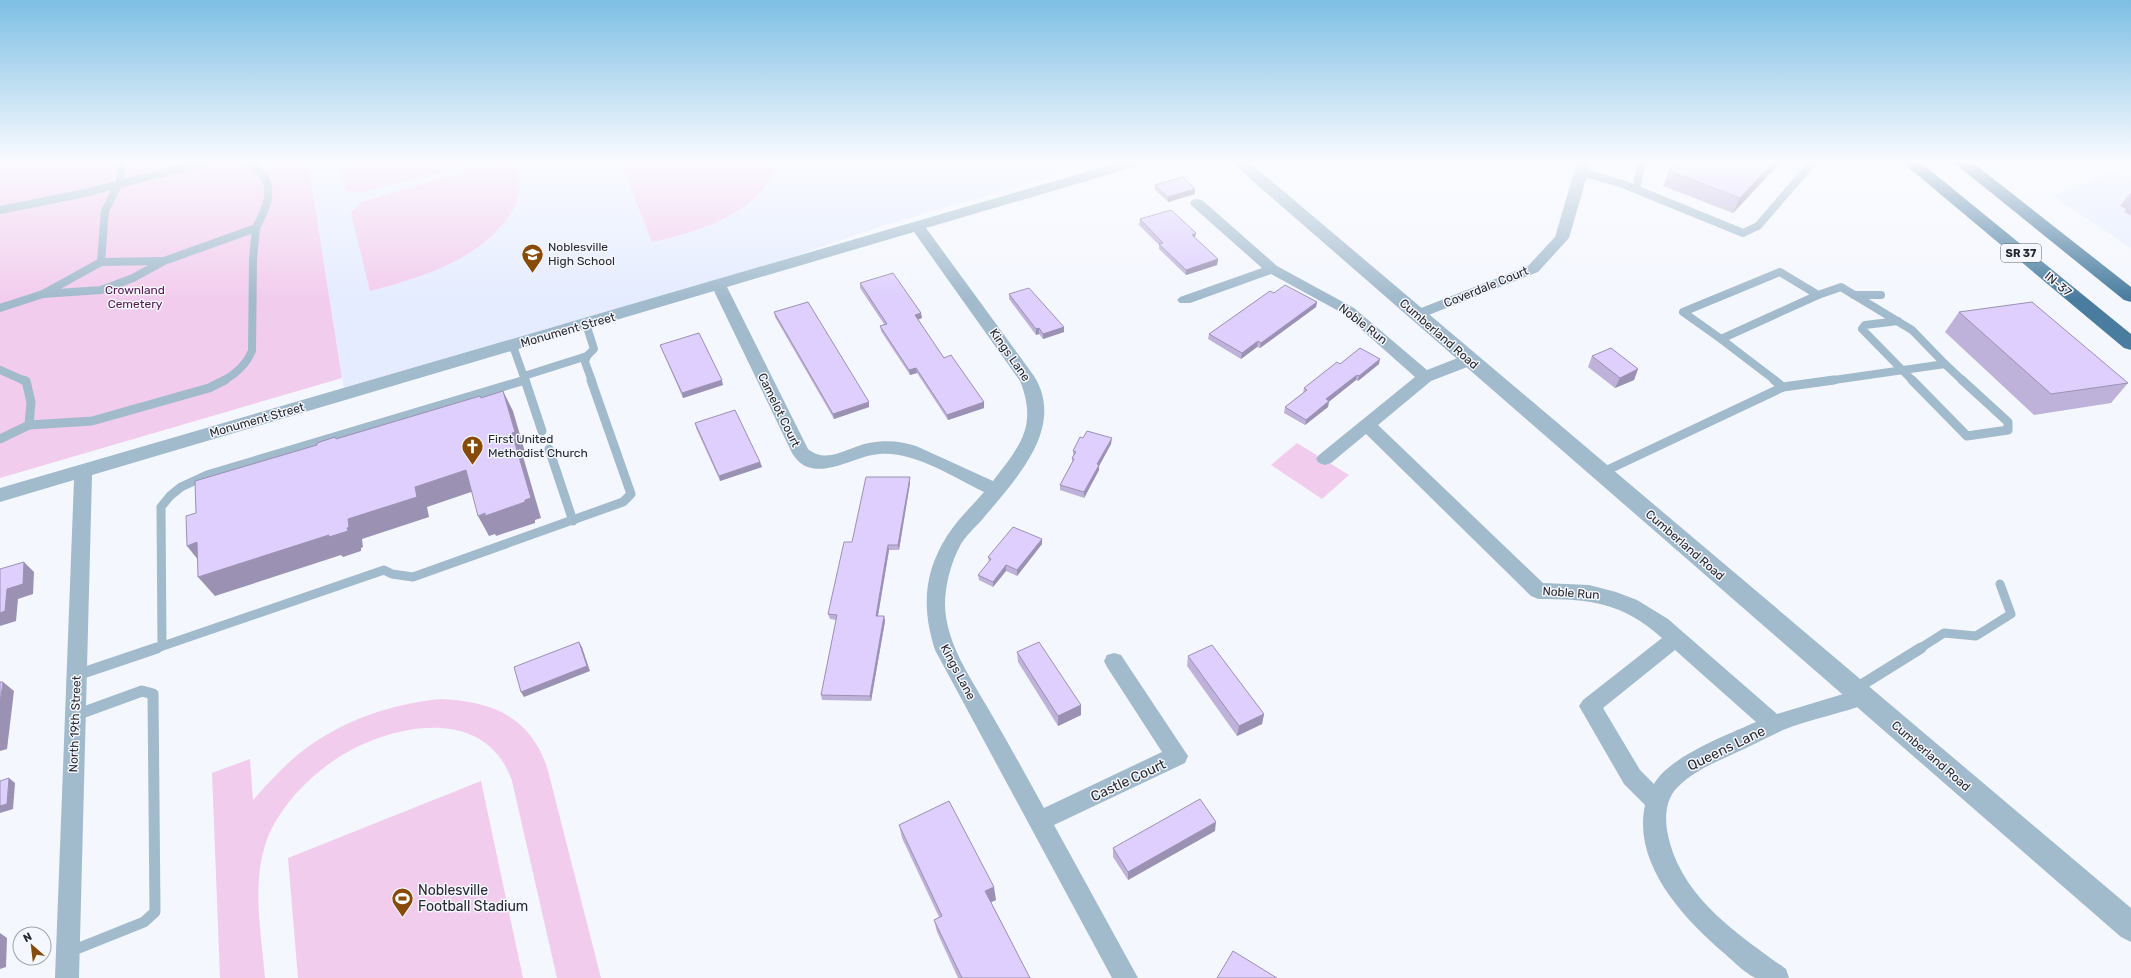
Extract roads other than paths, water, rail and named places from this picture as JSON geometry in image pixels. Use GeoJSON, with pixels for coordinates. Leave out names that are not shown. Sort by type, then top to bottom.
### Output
{"type":"FeatureCollection","features":[{"type":"Feature","properties":{"kind":"highway","name":"IN-37"},"geometry":{"type":"LineString","coordinates":[[1965,208],[2131,344]]}},
{"type":"Feature","properties":{"kind":"highway","name":"SR 37"},"geometry":{"type":"LineString","coordinates":[[2019,208],[2131,296]]}},
{"type":"Feature","properties":{"kind":"street","name":"Monument Street"},"geometry":{"type":"LineString","coordinates":[[0,495],[985,208]]}},
{"type":"Feature","properties":{"kind":"street","name":"Noble Run"},"geometry":{"type":"LineString","coordinates":[[1203,208],[1272,269],[1349,310],[1426,377]]}},
{"type":"Feature","properties":{"kind":"street","name":"Cumberland Road"},"geometry":{"type":"LineString","coordinates":[[1292,208],[2131,927]]}},
{"type":"Feature","properties":{"kind":"street","name":"Coverdale Court"},"geometry":{"type":"LineString","coordinates":[[1416,315],[1533,269],[1562,238],[1571,208]]}},
{"type":"Feature","properties":{"kind":"street","name":"Kings Lane"},"geometry":{"type":"LineString","coordinates":[[918,228],[1028,380],[1034,393],[1037,407],[1036,426],[1017,462],[954,540],[946,555],[936,586],[934,610],[945,650],[1126,978]]}},
{"type":"Feature","properties":{"kind":"street"},"geometry":{"type":"LineString","coordinates":[[1185,300],[1272,269]]}},
{"type":"Feature","properties":{"kind":"street","name":"Camelot Court"},"geometry":{"type":"LineString","coordinates":[[719,286],[800,453],[808,460],[816,463],[828,463],[862,451],[885,447],[899,448],[910,450],[995,489]]}},
{"type":"Feature","properties":{"kind":"street"},"geometry":{"type":"LineString","coordinates":[[1326,459],[1366,424],[1426,377],[1468,360]]}},
{"type":"Feature","properties":{"kind":"street","name":"Noble Run"},"geometry":{"type":"LineString","coordinates":[[1366,424],[1538,591],[1574,591],[1595,593],[1610,597],[1645,614],[1676,638]]}},
{"type":"Feature","properties":{"kind":"street","name":"North 19th Street"},"geometry":{"type":"LineString","coordinates":[[67,978],[83,471]]}},
{"type":"Feature","properties":{"kind":"street"},"geometry":{"type":"LineString","coordinates":[[1656,801],[1632,777],[1590,706],[1676,638]]}},
{"type":"Feature","properties":{"kind":"street","name":"Queens Lane"},"geometry":{"type":"LineString","coordinates":[[1676,638],[1774,725]]}},
{"type":"Feature","properties":{"kind":"street","name":"Castle Court"},"geometry":{"type":"LineString","coordinates":[[1040,821],[1177,756],[1114,661]]}},
{"type":"Feature","properties":{"kind":"street","name":"Queens Lane"},"geometry":{"type":"LineString","coordinates":[[1778,978],[1728,942],[1696,912],[1674,882],[1660,856],[1655,834],[1654,816],[1656,801],[1667,783],[1684,768],[1707,755],[1774,725],[1859,694]]}},
{"type":"Feature","properties":{"kind":"lane"},"geometry":{"type":"LineString","coordinates":[[0,210],[11,208]]}},
{"type":"Feature","properties":{"kind":"lane"},"geometry":{"type":"LineString","coordinates":[[101,262],[105,211],[107,208]]}},
{"type":"Feature","properties":{"kind":"lane"},"geometry":{"type":"LineString","coordinates":[[0,439],[29,425],[92,421],[209,388],[232,376],[247,362],[252,351],[253,259],[256,228],[265,208]]}},
{"type":"Feature","properties":{"kind":"lane"},"geometry":{"type":"LineString","coordinates":[[1681,208],[1742,233],[1758,226],[1773,208]]}},
{"type":"Feature","properties":{"kind":"lane"},"geometry":{"type":"LineString","coordinates":[[43,294],[101,290],[133,278],[164,261],[256,228]]}},
{"type":"Feature","properties":{"kind":"lane"},"geometry":{"type":"LineString","coordinates":[[0,311],[4,307],[43,294],[101,262],[164,261]]}},
{"type":"Feature","properties":{"kind":"lane"},"geometry":{"type":"LineString","coordinates":[[1783,387],[1683,312],[1780,272],[1818,295]]}},
{"type":"Feature","properties":{"kind":"lane"},"geometry":{"type":"LineString","coordinates":[[1721,339],[1818,295],[1841,287],[1898,321],[1915,326],[1945,364],[2008,422],[2008,430],[1967,436],[1862,329],[1865,325],[1898,321]]}},
{"type":"Feature","properties":{"kind":"lane"},"geometry":{"type":"LineString","coordinates":[[1854,295],[1881,295]]}},
{"type":"Feature","properties":{"kind":"lane"},"geometry":{"type":"LineString","coordinates":[[77,675],[384,570],[392,574],[413,577],[623,502],[631,494],[585,362],[587,356],[594,348],[586,324]]}},
{"type":"Feature","properties":{"kind":"lane"},"geometry":{"type":"LineString","coordinates":[[513,346],[542,431]]}},
{"type":"Feature","properties":{"kind":"lane"},"geometry":{"type":"LineString","coordinates":[[162,646],[161,507],[166,499],[181,486],[208,475],[525,378],[587,356]]}},
{"type":"Feature","properties":{"kind":"lane"},"geometry":{"type":"LineString","coordinates":[[1601,473],[1783,387],[1945,364]]}},
{"type":"Feature","properties":{"kind":"lane"},"geometry":{"type":"LineString","coordinates":[[0,370],[26,381],[32,393],[32,407],[29,425]]}},
{"type":"Feature","properties":{"kind":"lane"},"geometry":{"type":"LineString","coordinates":[[549,449],[573,521]]}},
{"type":"Feature","properties":{"kind":"lane"},"geometry":{"type":"LineString","coordinates":[[1859,694],[1944,633],[1976,636],[2011,614],[2000,584]]}},
{"type":"Feature","properties":{"kind":"lane"},"geometry":{"type":"LineString","coordinates":[[68,952],[144,922],[155,912],[153,694],[142,692],[76,715]]}},
{"type":"Feature","properties":{"kind":"place","name":"Noblesville High School"},"geometry":{"type":"Point","coordinates":[532,274]}},
{"type":"Feature","properties":{"kind":"place","name":"First United Methodist Church"},"geometry":{"type":"Point","coordinates":[473,466]}},
{"type":"Feature","properties":{"kind":"place","name":"Noblesville Football Stadium"},"geometry":{"type":"Point","coordinates":[402,918]}},
{"type":"Feature","properties":{"kind":"park label","name":"Crownland Cemetery"},"geometry":{"type":"Point","coordinates":[135,297]}}]}
